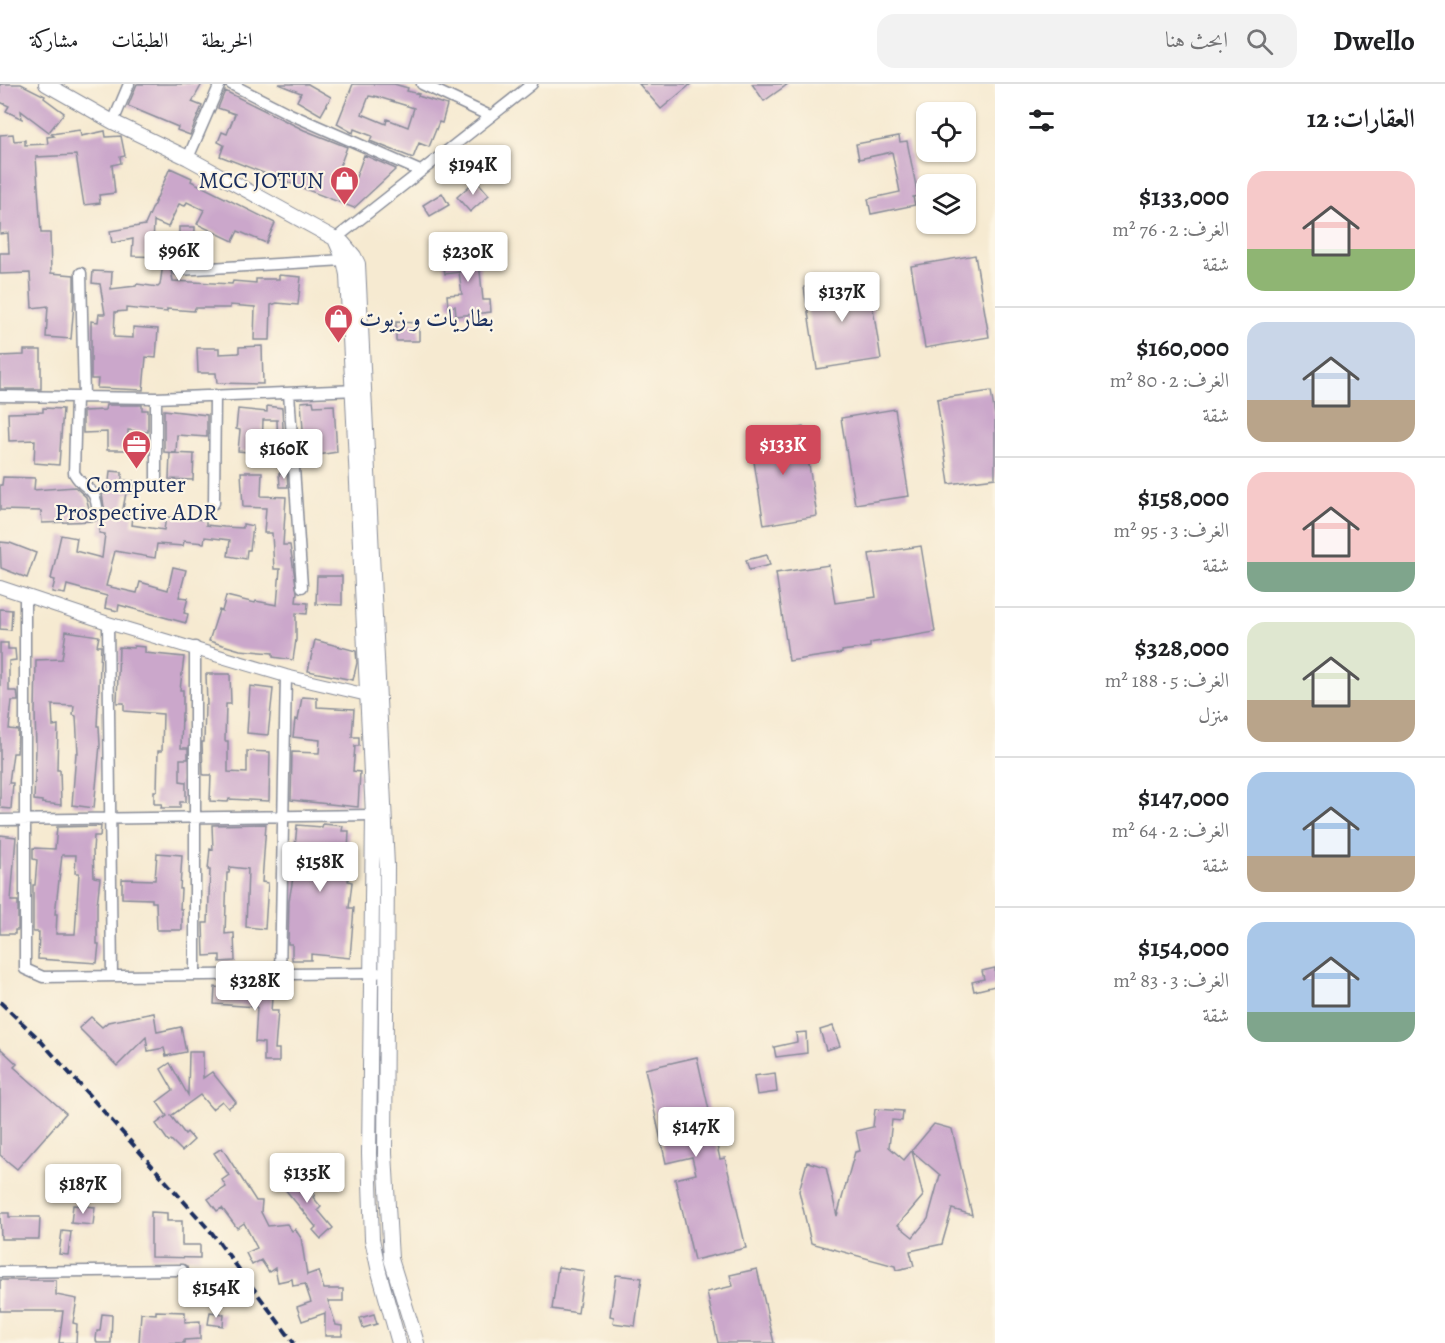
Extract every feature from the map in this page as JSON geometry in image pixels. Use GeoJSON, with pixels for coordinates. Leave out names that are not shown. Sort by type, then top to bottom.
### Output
{"type":"FeatureCollection","features":[{"type":"Feature","properties":{"kind":"main road"},"geometry":{"type":"LineString","coordinates":[[46,84],[113,122],[188,158],[335,239],[349,249],[358,264],[358,390]]}},
{"type":"Feature","properties":{"kind":"main road"},"geometry":{"type":"LineString","coordinates":[[335,239],[344,260],[347,275],[358,390],[373,697],[387,866],[385,1153],[391,1259],[417,1343]]}},
{"type":"Feature","properties":{"kind":"main road"},"geometry":{"type":"LineString","coordinates":[[373,697],[369,1154],[372,1239],[399,1343]]}},
{"type":"Feature","properties":{"kind":"street"},"geometry":{"type":"LineString","coordinates":[[113,122],[129,84]]}},
{"type":"Feature","properties":{"kind":"street"},"geometry":{"type":"LineString","coordinates":[[188,158],[220,84]]}},
{"type":"Feature","properties":{"kind":"street"},"geometry":{"type":"LineString","coordinates":[[231,84],[290,114],[420,171]]}},
{"type":"Feature","properties":{"kind":"street"},"geometry":{"type":"LineString","coordinates":[[422,84],[490,116]]}},
{"type":"Feature","properties":{"kind":"street"},"geometry":{"type":"LineString","coordinates":[[335,239],[532,84]]}},
{"type":"Feature","properties":{"kind":"street"},"geometry":{"type":"LineString","coordinates":[[178,270],[344,260]]}},
{"type":"Feature","properties":{"kind":"street"},"geometry":{"type":"LineString","coordinates":[[81,273],[80,397],[74,473],[93,491],[98,514]]}},
{"type":"Feature","properties":{"kind":"street"},"geometry":{"type":"LineString","coordinates":[[0,396],[156,398],[358,390]]}},
{"type":"Feature","properties":{"kind":"street"},"geometry":{"type":"LineString","coordinates":[[289,393],[302,587]]}},
{"type":"Feature","properties":{"kind":"street"},"geometry":{"type":"LineString","coordinates":[[214,503],[215,395]]}},
{"type":"Feature","properties":{"kind":"street"},"geometry":{"type":"LineString","coordinates":[[156,398],[156,480]]}},
{"type":"Feature","properties":{"kind":"street"},"geometry":{"type":"LineString","coordinates":[[0,587],[108,623],[195,647],[286,676],[373,697]]}},
{"type":"Feature","properties":{"kind":"street"},"geometry":{"type":"LineString","coordinates":[[25,595],[27,820],[25,969],[43,977],[386,973]]}},
{"type":"Feature","properties":{"kind":"street"},"geometry":{"type":"LineString","coordinates":[[108,623],[112,976]]}},
{"type":"Feature","properties":{"kind":"street"},"geometry":{"type":"LineString","coordinates":[[195,647],[195,975]]}},
{"type":"Feature","properties":{"kind":"street"},"geometry":{"type":"LineString","coordinates":[[280,974],[286,676]]}},
{"type":"Feature","properties":{"kind":"street"},"geometry":{"type":"LineString","coordinates":[[0,820],[373,816]]}},
{"type":"Feature","properties":{"kind":"street"},"geometry":{"type":"LineString","coordinates":[[0,1272],[182,1270]]}},
{"type":"Feature","properties":{"kind":"building"},"geometry":{"type":"Polygon","coordinates":[[[0,84],[21,84],[45,96],[44,98],[64,113],[49,132],[21,111],[22,119],[6,111],[9,106],[0,102],[0,84]]]}},
{"type":"Feature","properties":{"kind":"building"},"geometry":{"type":"Polygon","coordinates":[[[137,84],[202,84],[192,102],[202,106],[190,135],[177,130],[178,127],[128,106],[137,84]]]}},
{"type":"Feature","properties":{"kind":"building"},"geometry":{"type":"Polygon","coordinates":[[[278,84],[308,84],[331,97],[321,115],[297,101],[301,93],[278,84]]]}},
{"type":"Feature","properties":{"kind":"building"},"geometry":{"type":"Polygon","coordinates":[[[353,84],[394,84],[408,88],[407,91],[419,94],[418,96],[447,105],[442,123],[439,122],[429,147],[419,143],[413,158],[370,141],[372,136],[354,129],[353,133],[337,124],[353,84]],[[369,96],[362,114],[386,124],[387,119],[408,127],[414,108],[369,96]]]}},
{"type":"Feature","properties":{"kind":"building"},"geometry":{"type":"Polygon","coordinates":[[[639,84],[691,84],[661,109],[639,84]]]}},
{"type":"Feature","properties":{"kind":"building"},"geometry":{"type":"Polygon","coordinates":[[[752,84],[788,84],[764,101],[752,84]]]}},
{"type":"Feature","properties":{"kind":"building"},"geometry":{"type":"Polygon","coordinates":[[[225,91],[304,130],[347,147],[338,171],[356,177],[364,155],[396,169],[354,208],[220,156],[224,145],[218,142],[222,132],[227,134],[235,114],[218,108],[225,91]]]}},
{"type":"Feature","properties":{"kind":"building"},"geometry":{"type":"Polygon","coordinates":[[[80,130],[81,136],[105,131],[106,137],[121,136],[125,156],[120,157],[121,163],[112,165],[115,193],[99,195],[100,203],[84,205],[76,155],[36,157],[41,233],[50,233],[51,273],[74,275],[71,339],[46,337],[48,306],[32,308],[30,273],[0,274],[0,253],[9,253],[8,233],[0,234],[0,135],[13,134],[14,141],[25,140],[25,145],[48,144],[47,137],[54,136],[51,134],[80,130]]]}},
{"type":"Feature","properties":{"kind":"building"},"geometry":{"type":"Polygon","coordinates":[[[899,136],[900,142],[907,141],[916,186],[916,196],[913,197],[915,205],[871,214],[868,199],[900,192],[892,152],[859,159],[856,144],[899,136]]]}},
{"type":"Feature","properties":{"kind":"building"},"geometry":{"type":"Polygon","coordinates":[[[170,168],[275,223],[266,243],[238,231],[233,241],[197,224],[204,210],[187,202],[185,206],[179,204],[168,227],[154,221],[153,245],[179,248],[179,227],[195,227],[194,261],[174,263],[171,270],[173,281],[232,284],[233,281],[256,283],[256,279],[279,279],[279,275],[301,277],[298,305],[277,303],[271,305],[270,340],[254,340],[255,307],[230,305],[230,308],[195,308],[194,311],[167,309],[167,312],[126,308],[126,311],[115,312],[114,337],[133,338],[133,327],[158,329],[156,358],[146,357],[143,390],[97,388],[98,379],[91,379],[91,321],[98,322],[99,314],[105,314],[100,284],[92,283],[93,271],[112,272],[111,289],[137,284],[158,287],[160,285],[164,257],[132,256],[133,239],[112,243],[110,231],[145,225],[170,168]]]}},
{"type":"Feature","properties":{"kind":"building"},"geometry":{"type":"Polygon","coordinates":[[[476,180],[489,195],[470,212],[457,197],[476,180]]]}},
{"type":"Feature","properties":{"kind":"building"},"geometry":{"type":"Polygon","coordinates":[[[442,193],[449,205],[430,216],[423,205],[442,193]]]}},
{"type":"Feature","properties":{"kind":"building"},"geometry":{"type":"Polygon","coordinates":[[[484,249],[486,261],[479,262],[483,300],[490,300],[491,312],[456,316],[455,306],[448,307],[447,295],[462,294],[459,272],[445,274],[443,263],[450,262],[449,253],[484,249]]]}},
{"type":"Feature","properties":{"kind":"building"},"geometry":{"type":"Polygon","coordinates":[[[975,255],[989,337],[925,348],[911,266],[975,255]]]}},
{"type":"Feature","properties":{"kind":"building"},"geometry":{"type":"Polygon","coordinates":[[[868,277],[881,359],[817,369],[804,287],[868,277]]]}},
{"type":"Feature","properties":{"kind":"building"},"geometry":{"type":"Polygon","coordinates":[[[396,322],[419,323],[419,341],[396,341],[396,322]]]}},
{"type":"Feature","properties":{"kind":"building"},"geometry":{"type":"Polygon","coordinates":[[[262,346],[263,384],[217,383],[216,373],[198,373],[197,348],[219,348],[219,354],[239,353],[239,347],[262,346]]]}},
{"type":"Feature","properties":{"kind":"building"},"geometry":{"type":"Polygon","coordinates":[[[24,350],[41,350],[41,389],[0,389],[0,356],[24,355],[24,350]]]}},
{"type":"Feature","properties":{"kind":"building"},"geometry":{"type":"Polygon","coordinates":[[[991,391],[995,416],[995,478],[949,484],[937,399],[991,391]]]}},
{"type":"Feature","properties":{"kind":"building"},"geometry":{"type":"Polygon","coordinates":[[[313,401],[314,406],[334,405],[337,452],[305,457],[301,402],[313,401]]]}},
{"type":"Feature","properties":{"kind":"building"},"geometry":{"type":"Polygon","coordinates":[[[106,405],[142,405],[142,410],[148,410],[148,432],[128,430],[128,450],[107,450],[107,432],[83,433],[83,411],[105,410],[106,405]]]}},
{"type":"Feature","properties":{"kind":"building"},"geometry":{"type":"Polygon","coordinates":[[[267,406],[282,408],[284,449],[278,449],[277,420],[263,420],[262,449],[259,453],[238,451],[240,430],[236,429],[238,409],[267,412],[267,406]]]}},
{"type":"Feature","properties":{"kind":"building"},"geometry":{"type":"Polygon","coordinates":[[[43,408],[63,409],[59,465],[34,463],[35,440],[9,441],[8,413],[43,412],[43,408]]]}},
{"type":"Feature","properties":{"kind":"building"},"geometry":{"type":"Polygon","coordinates":[[[895,409],[909,496],[855,504],[841,418],[895,409]]]}},
{"type":"Feature","properties":{"kind":"building"},"geometry":{"type":"Polygon","coordinates":[[[164,410],[207,415],[207,437],[177,435],[176,453],[164,452],[164,410]]]}},
{"type":"Feature","properties":{"kind":"building"},"geometry":{"type":"Polygon","coordinates":[[[803,427],[817,516],[764,525],[750,436],[803,427]]]}},
{"type":"Feature","properties":{"kind":"building"},"geometry":{"type":"Polygon","coordinates":[[[170,453],[194,454],[193,480],[169,479],[170,453]]]}},
{"type":"Feature","properties":{"kind":"building"},"geometry":{"type":"Polygon","coordinates":[[[110,471],[122,472],[122,480],[135,481],[134,493],[126,493],[122,514],[133,516],[132,525],[164,530],[166,517],[206,520],[206,525],[224,527],[243,528],[243,524],[253,526],[250,550],[247,550],[246,559],[228,556],[230,540],[205,537],[204,543],[184,541],[183,546],[157,544],[155,558],[115,551],[106,586],[137,593],[140,582],[168,590],[173,567],[186,570],[179,597],[188,598],[184,613],[188,614],[186,623],[119,605],[118,611],[105,608],[107,596],[67,585],[65,594],[52,592],[55,580],[51,579],[61,535],[77,538],[75,551],[102,558],[105,534],[99,533],[105,513],[102,494],[108,493],[110,471]]]}},
{"type":"Feature","properties":{"kind":"building"},"geometry":{"type":"Polygon","coordinates":[[[241,472],[262,472],[261,496],[286,497],[283,545],[290,545],[297,592],[296,602],[308,603],[307,614],[296,613],[293,660],[273,657],[273,653],[240,650],[209,641],[226,596],[255,603],[256,601],[277,605],[280,569],[274,569],[272,533],[264,533],[266,508],[243,507],[241,472]]]}},
{"type":"Feature","properties":{"kind":"building"},"geometry":{"type":"Polygon","coordinates":[[[279,473],[287,473],[288,487],[280,487],[279,473]]]}},
{"type":"Feature","properties":{"kind":"building"},"geometry":{"type":"Polygon","coordinates":[[[3,477],[35,478],[34,490],[75,487],[86,497],[91,516],[95,521],[42,523],[41,511],[0,510],[0,485],[2,485],[3,477]]]}},
{"type":"Feature","properties":{"kind":"building"},"geometry":{"type":"Polygon","coordinates":[[[0,542],[10,543],[36,553],[27,578],[1,568],[0,542]]]}},
{"type":"Feature","properties":{"kind":"building"},"geometry":{"type":"Polygon","coordinates":[[[921,546],[935,632],[870,643],[870,647],[842,651],[842,653],[789,661],[776,573],[829,565],[835,603],[876,597],[869,554],[921,546]]]}},
{"type":"Feature","properties":{"kind":"building"},"geometry":{"type":"Polygon","coordinates":[[[767,555],[770,565],[749,570],[746,560],[767,555]]]}},
{"type":"Feature","properties":{"kind":"building"},"geometry":{"type":"Polygon","coordinates":[[[317,576],[342,576],[342,605],[316,604],[317,576]]]}},
{"type":"Feature","properties":{"kind":"building"},"geometry":{"type":"Polygon","coordinates":[[[0,609],[12,610],[11,630],[0,629],[0,609]]]}},
{"type":"Feature","properties":{"kind":"building"},"geometry":{"type":"Polygon","coordinates":[[[66,631],[99,636],[97,646],[101,646],[97,726],[99,726],[100,745],[94,808],[72,805],[76,753],[78,753],[74,706],[52,705],[53,726],[58,725],[57,770],[60,770],[61,805],[34,800],[36,660],[62,659],[66,631]]]}},
{"type":"Feature","properties":{"kind":"building"},"geometry":{"type":"Polygon","coordinates":[[[315,640],[356,651],[357,663],[353,680],[308,671],[315,640]]]}},
{"type":"Feature","properties":{"kind":"building"},"geometry":{"type":"Polygon","coordinates":[[[0,643],[8,643],[8,649],[15,649],[16,660],[9,661],[9,691],[17,691],[18,699],[18,701],[12,701],[9,729],[18,730],[17,753],[13,753],[9,783],[13,783],[11,809],[0,808],[0,643]]]}},
{"type":"Feature","properties":{"kind":"building"},"geometry":{"type":"Polygon","coordinates":[[[134,646],[145,647],[145,653],[184,657],[180,690],[183,690],[181,748],[188,748],[188,759],[180,759],[180,781],[186,782],[186,802],[180,802],[180,808],[161,808],[162,804],[154,804],[154,791],[157,791],[158,751],[162,751],[163,714],[124,711],[124,703],[117,703],[119,647],[134,648],[134,646]]]}},
{"type":"Feature","properties":{"kind":"building"},"geometry":{"type":"Polygon","coordinates":[[[206,674],[230,674],[231,704],[226,704],[225,741],[228,741],[228,772],[247,773],[247,751],[270,752],[269,801],[229,799],[228,802],[210,801],[211,775],[203,775],[202,742],[204,742],[205,705],[207,705],[206,674]]]}},
{"type":"Feature","properties":{"kind":"building"},"geometry":{"type":"Polygon","coordinates":[[[250,686],[273,689],[268,735],[247,733],[250,686]]]}},
{"type":"Feature","properties":{"kind":"building"},"geometry":{"type":"Polygon","coordinates":[[[302,697],[317,698],[317,707],[354,709],[352,737],[359,737],[359,746],[355,746],[353,771],[360,772],[358,807],[291,800],[292,752],[319,753],[320,740],[293,737],[295,719],[298,720],[302,697]]]}},
{"type":"Feature","properties":{"kind":"building"},"geometry":{"type":"Polygon","coordinates":[[[266,824],[262,882],[268,883],[265,929],[246,927],[248,869],[230,867],[227,873],[225,934],[234,933],[235,961],[220,962],[220,955],[204,956],[203,923],[208,923],[210,870],[208,870],[210,849],[213,850],[212,825],[266,824]]]}},
{"type":"Feature","properties":{"kind":"building"},"geometry":{"type":"Polygon","coordinates":[[[323,824],[343,826],[342,831],[349,831],[348,853],[351,853],[348,881],[352,882],[349,908],[354,908],[350,958],[311,954],[311,960],[292,960],[292,944],[288,944],[289,901],[294,872],[290,872],[290,847],[295,847],[297,825],[322,827],[323,824]]]}},
{"type":"Feature","properties":{"kind":"building"},"geometry":{"type":"Polygon","coordinates":[[[101,826],[100,836],[94,836],[93,850],[94,877],[100,878],[97,905],[97,944],[99,944],[97,963],[38,959],[39,932],[33,932],[33,885],[35,885],[37,860],[33,859],[33,848],[55,849],[57,827],[101,826]],[[62,855],[55,914],[57,914],[56,934],[75,934],[79,873],[75,873],[76,855],[62,855]]]}},
{"type":"Feature","properties":{"kind":"building"},"geometry":{"type":"Polygon","coordinates":[[[0,835],[16,837],[11,901],[18,901],[18,930],[15,930],[15,934],[0,934],[0,835]]]}},
{"type":"Feature","properties":{"kind":"building"},"geometry":{"type":"Polygon","coordinates":[[[157,853],[182,855],[180,909],[182,909],[182,930],[157,930],[156,902],[152,902],[152,899],[122,898],[122,879],[155,880],[157,853]]]}},
{"type":"Feature","properties":{"kind":"building"},"geometry":{"type":"Polygon","coordinates":[[[995,968],[995,986],[974,991],[972,982],[984,979],[982,971],[995,968]]]}},
{"type":"Feature","properties":{"kind":"building"},"geometry":{"type":"Polygon","coordinates":[[[226,982],[273,985],[271,1011],[278,1011],[275,1049],[279,1049],[279,1062],[264,1062],[264,1043],[255,1042],[257,1007],[214,1004],[215,987],[225,988],[226,982]]]}},
{"type":"Feature","properties":{"kind":"building"},"geometry":{"type":"Polygon","coordinates":[[[154,1013],[157,1032],[181,1027],[186,1052],[166,1056],[164,1048],[148,1051],[146,1037],[117,1066],[79,1028],[91,1017],[102,1027],[108,1022],[154,1013]]]}},
{"type":"Feature","properties":{"kind":"building"},"geometry":{"type":"Polygon","coordinates":[[[833,1026],[840,1046],[826,1050],[820,1030],[833,1026]]]}},
{"type":"Feature","properties":{"kind":"building"},"geometry":{"type":"Polygon","coordinates":[[[806,1032],[807,1053],[776,1057],[774,1047],[797,1042],[796,1033],[806,1032]]]}},
{"type":"Feature","properties":{"kind":"building"},"geometry":{"type":"Polygon","coordinates":[[[0,1048],[17,1064],[14,1067],[66,1113],[17,1169],[0,1155],[0,1048]]]}},
{"type":"Feature","properties":{"kind":"building"},"geometry":{"type":"Polygon","coordinates":[[[189,1052],[203,1052],[203,1078],[212,1072],[236,1102],[228,1108],[222,1101],[212,1109],[200,1095],[171,1116],[185,1134],[187,1132],[194,1140],[182,1151],[171,1140],[169,1142],[156,1124],[167,1116],[157,1102],[173,1090],[161,1069],[170,1063],[188,1095],[189,1052]]]}},
{"type":"Feature","properties":{"kind":"building"},"geometry":{"type":"Polygon","coordinates":[[[697,1057],[720,1159],[725,1158],[746,1248],[694,1260],[675,1179],[696,1174],[692,1157],[666,1163],[645,1069],[697,1057]]]}},
{"type":"Feature","properties":{"kind":"building"},"geometry":{"type":"Polygon","coordinates":[[[775,1073],[777,1092],[757,1095],[754,1076],[775,1073]]]}},
{"type":"Feature","properties":{"kind":"building"},"geometry":{"type":"Polygon","coordinates":[[[875,1109],[903,1111],[902,1121],[892,1120],[889,1147],[904,1160],[934,1124],[952,1129],[972,1215],[952,1209],[942,1244],[910,1251],[914,1266],[896,1270],[895,1266],[811,1243],[799,1191],[807,1162],[826,1167],[837,1216],[855,1152],[860,1151],[856,1131],[873,1127],[875,1109]],[[912,1151],[923,1196],[898,1225],[913,1237],[928,1219],[940,1175],[912,1151]]]}},
{"type":"Feature","properties":{"kind":"building"},"geometry":{"type":"Polygon","coordinates":[[[222,1148],[256,1201],[262,1201],[261,1212],[268,1226],[287,1224],[292,1231],[295,1229],[301,1238],[307,1275],[318,1271],[324,1289],[343,1289],[343,1301],[328,1301],[336,1325],[342,1326],[342,1336],[325,1336],[325,1313],[302,1321],[297,1307],[311,1302],[305,1284],[293,1286],[292,1279],[278,1282],[275,1268],[269,1272],[261,1260],[252,1265],[246,1253],[257,1248],[244,1223],[237,1228],[222,1208],[217,1211],[208,1199],[226,1187],[222,1180],[229,1175],[214,1153],[222,1148]]]}},
{"type":"Feature","properties":{"kind":"building"},"geometry":{"type":"Polygon","coordinates":[[[329,1162],[338,1179],[326,1185],[318,1168],[329,1162]]]}},
{"type":"Feature","properties":{"kind":"building"},"geometry":{"type":"Polygon","coordinates":[[[291,1173],[303,1186],[306,1184],[315,1195],[313,1197],[321,1207],[318,1210],[333,1228],[321,1239],[313,1230],[316,1227],[280,1183],[291,1173]]]}},
{"type":"Feature","properties":{"kind":"building"},"geometry":{"type":"Polygon","coordinates":[[[73,1205],[95,1207],[93,1225],[71,1223],[73,1205]]]}},
{"type":"Feature","properties":{"kind":"building"},"geometry":{"type":"Polygon","coordinates":[[[151,1212],[167,1213],[167,1221],[182,1221],[182,1245],[200,1245],[200,1258],[151,1257],[151,1212]]]}},
{"type":"Feature","properties":{"kind":"building"},"geometry":{"type":"Polygon","coordinates":[[[0,1213],[9,1213],[9,1217],[40,1217],[39,1239],[1,1239],[0,1213]]]}},
{"type":"Feature","properties":{"kind":"building"},"geometry":{"type":"Polygon","coordinates":[[[62,1231],[71,1232],[68,1255],[59,1254],[62,1231]]]}},
{"type":"Feature","properties":{"kind":"building"},"geometry":{"type":"Polygon","coordinates":[[[558,1267],[584,1271],[578,1313],[552,1309],[558,1267]]]}},
{"type":"Feature","properties":{"kind":"building"},"geometry":{"type":"Polygon","coordinates":[[[757,1269],[774,1343],[718,1343],[707,1292],[733,1286],[730,1275],[757,1269]]]}},
{"type":"Feature","properties":{"kind":"building"},"geometry":{"type":"Polygon","coordinates":[[[616,1275],[642,1278],[635,1326],[613,1323],[614,1317],[610,1316],[616,1275]]]}},
{"type":"Feature","properties":{"kind":"building"},"geometry":{"type":"Polygon","coordinates":[[[0,1280],[56,1280],[56,1295],[77,1299],[73,1323],[77,1324],[76,1343],[59,1343],[63,1311],[0,1311],[0,1280]]]}},
{"type":"Feature","properties":{"kind":"building"},"geometry":{"type":"Polygon","coordinates":[[[156,1311],[185,1312],[185,1322],[200,1321],[200,1339],[184,1340],[184,1343],[139,1343],[141,1313],[156,1314],[156,1311]]]}},
{"type":"Feature","properties":{"kind":"building"},"geometry":{"type":"Polygon","coordinates":[[[210,1312],[224,1314],[223,1326],[208,1324],[210,1312]]]}},
{"type":"Feature","properties":{"kind":"building"},"geometry":{"type":"Polygon","coordinates":[[[102,1314],[112,1315],[111,1343],[97,1343],[96,1340],[97,1331],[100,1331],[102,1314]]]}},
{"type":"Feature","properties":{"kind":"building"},"geometry":{"type":"Polygon","coordinates":[[[374,1314],[377,1324],[363,1328],[360,1318],[374,1314]]]}},
{"type":"Feature","properties":{"kind":"railway"},"geometry":{"type":"LineString","coordinates":[[0,1002],[39,1039],[212,1233],[294,1343]]}},
{"type":"Feature","properties":{"kind":"place","name":"MCC JOTUN"},"geometry":{"type":"Point","coordinates":[345,206]}},
{"type":"Feature","properties":{"kind":"place","name":"بطاريات و زيوت"},"geometry":{"type":"Point","coordinates":[338,344]}},
{"type":"Feature","properties":{"kind":"place","name":"Computer Prospective ADR"},"geometry":{"type":"Point","coordinates":[136,470]}}]}
